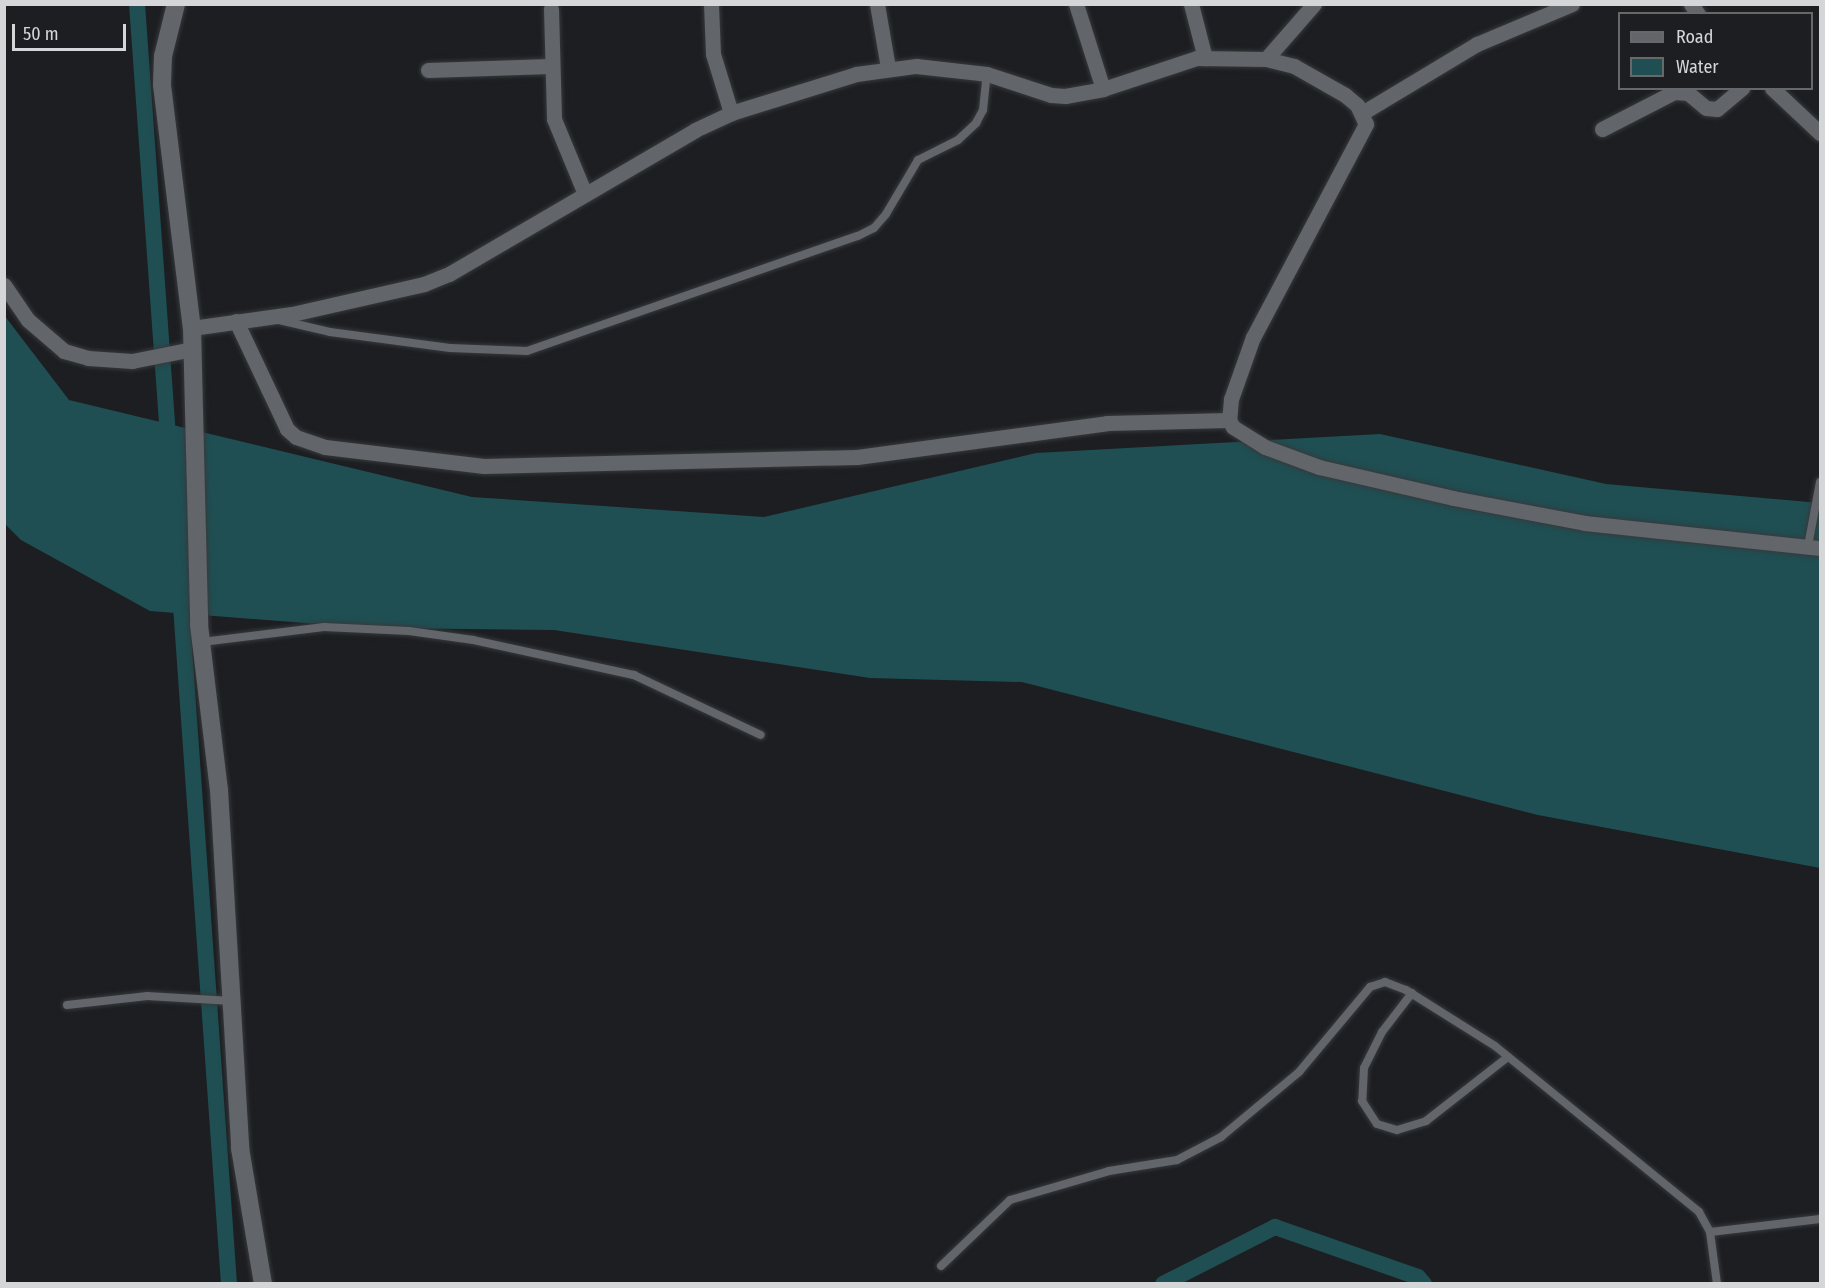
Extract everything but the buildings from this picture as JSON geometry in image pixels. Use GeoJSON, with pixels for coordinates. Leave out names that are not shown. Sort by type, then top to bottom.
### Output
{"type":"FeatureCollection","features":[{"type":"Feature","properties":{"kind":"street"},"geometry":{"type":"LineString","coordinates":[[176,4],[163,57],[162,85],[192,328],[201,634],[219,790],[225,1000],[240,1148],[263,1284]]}},
{"type":"Feature","properties":{"kind":"street"},"geometry":{"type":"LineString","coordinates":[[711,4],[713,54],[731,113]]}},
{"type":"Feature","properties":{"kind":"street"},"geometry":{"type":"LineString","coordinates":[[877,4],[888,68]]}},
{"type":"Feature","properties":{"kind":"street"},"geometry":{"type":"LineString","coordinates":[[1077,4],[1103,89]]}},
{"type":"Feature","properties":{"kind":"street"},"geometry":{"type":"LineString","coordinates":[[1191,4],[1205,58]]}},
{"type":"Feature","properties":{"kind":"street"},"geometry":{"type":"LineString","coordinates":[[1266,59],[1314,4]]}},
{"type":"Feature","properties":{"kind":"street"},"geometry":{"type":"LineString","coordinates":[[1362,113],[1477,44],[1572,4]]}},
{"type":"Feature","properties":{"kind":"street"},"geometry":{"type":"LineString","coordinates":[[551,9],[554,119],[585,194]]}},
{"type":"Feature","properties":{"kind":"street"},"geometry":{"type":"LineString","coordinates":[[192,328],[266,317],[424,284],[449,274],[585,194],[731,113],[888,68],[916,66],[987,74],[1051,95],[1084,94],[1205,58],[1266,59],[1294,66],[1351,100],[1362,113],[1366,124],[1363,134],[1253,337],[1231,399],[1229,420],[1241,434],[1265,447],[1309,463],[1453,498],[1586,523],[1814,547]]}},
{"type":"Feature","properties":{"kind":"street"},"geometry":{"type":"LineString","coordinates":[[428,70],[552,66]]}},
{"type":"Feature","properties":{"kind":"street"},"geometry":{"type":"LineString","coordinates":[[1602,129],[1674,92],[1688,93],[1706,108],[1717,109],[1740,90]]}},
{"type":"Feature","properties":{"kind":"street"},"geometry":{"type":"LineString","coordinates":[[1774,90],[1821,133]]}},
{"type":"Feature","properties":{"kind":"street"},"geometry":{"type":"LineString","coordinates":[[4,285],[28,320],[64,351],[88,358],[132,361],[192,352]]}},
{"type":"Feature","properties":{"kind":"street"},"geometry":{"type":"LineString","coordinates":[[236,321],[286,429],[296,438],[325,447],[510,468],[681,460],[768,462],[936,449],[1107,423],[1229,420]]}},
{"type":"Feature","properties":{"kind":"lane"},"geometry":{"type":"LineString","coordinates":[[266,317],[330,332],[450,348],[526,351],[874,228],[918,160],[958,140],[976,123],[982,110],[987,74]]}},
{"type":"Feature","properties":{"kind":"lane"},"geometry":{"type":"LineString","coordinates":[[1814,547],[1821,482]]}},
{"type":"Feature","properties":{"kind":"lane"},"geometry":{"type":"LineString","coordinates":[[201,634],[324,627],[418,632],[473,640],[634,675],[761,735]]}},
{"type":"Feature","properties":{"kind":"lane"},"geometry":{"type":"LineString","coordinates":[[941,1266],[1010,1200],[1109,1171],[1163,1164],[1202,1149],[1299,1072],[1370,987],[1377,982],[1392,983],[1412,993],[1508,1057],[1699,1212],[1710,1232],[1717,1284]]}},
{"type":"Feature","properties":{"kind":"lane"},"geometry":{"type":"LineString","coordinates":[[1412,993],[1382,1032],[1364,1068],[1362,1101],[1377,1124],[1397,1130],[1426,1121],[1508,1057]]}},
{"type":"Feature","properties":{"kind":"lane"},"geometry":{"type":"LineString","coordinates":[[67,1005],[133,997],[225,1000]]}},
{"type":"Feature","properties":{"kind":"lane"},"geometry":{"type":"LineString","coordinates":[[1710,1232],[1821,1219]]}},
{"type":"Feature","properties":{"kind":"water"},"geometry":{"type":"Polygon","coordinates":[[[4,315],[69,400],[472,497],[764,517],[1036,453],[1380,434],[1606,484],[1820,503],[1820,868],[1538,815],[1022,682],[870,678],[554,630],[369,628],[150,611],[21,540],[5,524],[4,315]]]}},
{"type":"Feature","properties":{"kind":"waterway"},"geometry":{"type":"LineString","coordinates":[[137,4],[169,446]]}},
{"type":"Feature","properties":{"kind":"waterway"},"geometry":{"type":"LineString","coordinates":[[180,592],[229,1284]]}},
{"type":"Feature","properties":{"kind":"waterway"},"geometry":{"type":"LineString","coordinates":[[1163,1284],[1275,1227],[1418,1277],[1424,1284]]}}]}
